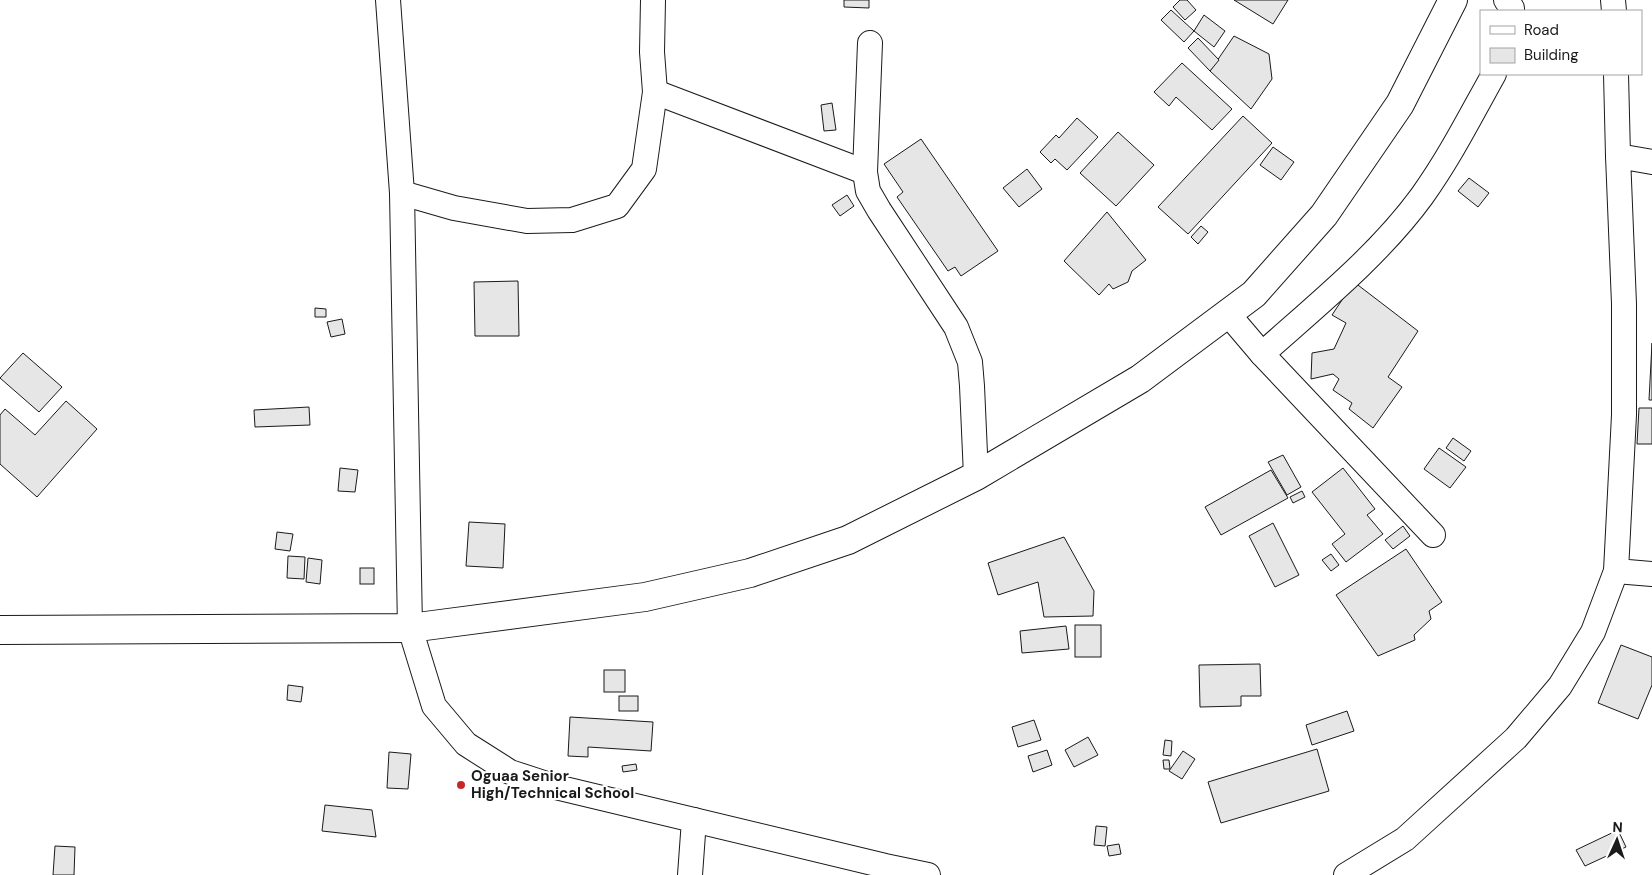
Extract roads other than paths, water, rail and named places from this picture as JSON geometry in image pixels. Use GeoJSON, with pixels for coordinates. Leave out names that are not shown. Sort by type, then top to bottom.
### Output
{"type":"FeatureCollection","features":[{"type":"Feature","properties":{"kind":"street"},"geometry":{"type":"LineString","coordinates":[[388,0],[402,194],[410,628],[434,706],[466,744],[510,772],[556,787],[928,875]]}},
{"type":"Feature","properties":{"kind":"street"},"geometry":{"type":"LineString","coordinates":[[402,194],[454,208],[527,221],[572,220],[618,206],[644,169],[655,92],[652,52],[653,0]]}},
{"type":"Feature","properties":{"kind":"street"},"geometry":{"type":"LineString","coordinates":[[0,630],[410,628],[646,597],[750,573],[848,540],[976,476],[1140,378],[1254,294],[1324,215],[1400,104],[1453,0]]}},
{"type":"Feature","properties":{"kind":"street"},"geometry":{"type":"LineString","coordinates":[[870,43],[865,172],[868,191],[956,327],[970,362],[976,476]]}},
{"type":"Feature","properties":{"kind":"street"},"geometry":{"type":"LineString","coordinates":[[1262,354],[1382,243],[1421,197],[1451,154],[1493,75]]}},
{"type":"Feature","properties":{"kind":"street"},"geometry":{"type":"LineString","coordinates":[[1346,875],[1405,839],[1516,738],[1560,686],[1593,632],[1616,571],[1624,405],[1624,304],[1616,75]]}},
{"type":"Feature","properties":{"kind":"street"},"geometry":{"type":"LineString","coordinates":[[655,92],[865,172]]}},
{"type":"Feature","properties":{"kind":"street"},"geometry":{"type":"LineString","coordinates":[[1618,156],[1652,162]]}},
{"type":"Feature","properties":{"kind":"street"},"geometry":{"type":"LineString","coordinates":[[1228,314],[1262,354],[1433,535]]}},
{"type":"Feature","properties":{"kind":"street"},"geometry":{"type":"LineString","coordinates":[[1616,571],[1652,574]]}},
{"type":"Feature","properties":{"kind":"street"},"geometry":{"type":"LineString","coordinates":[[690,875],[694,820]]}},
{"type":"Feature","properties":{"kind":"place","name":"Oguaa Senior High/Technical School"},"geometry":{"type":"Point","coordinates":[461,785]}}]}
